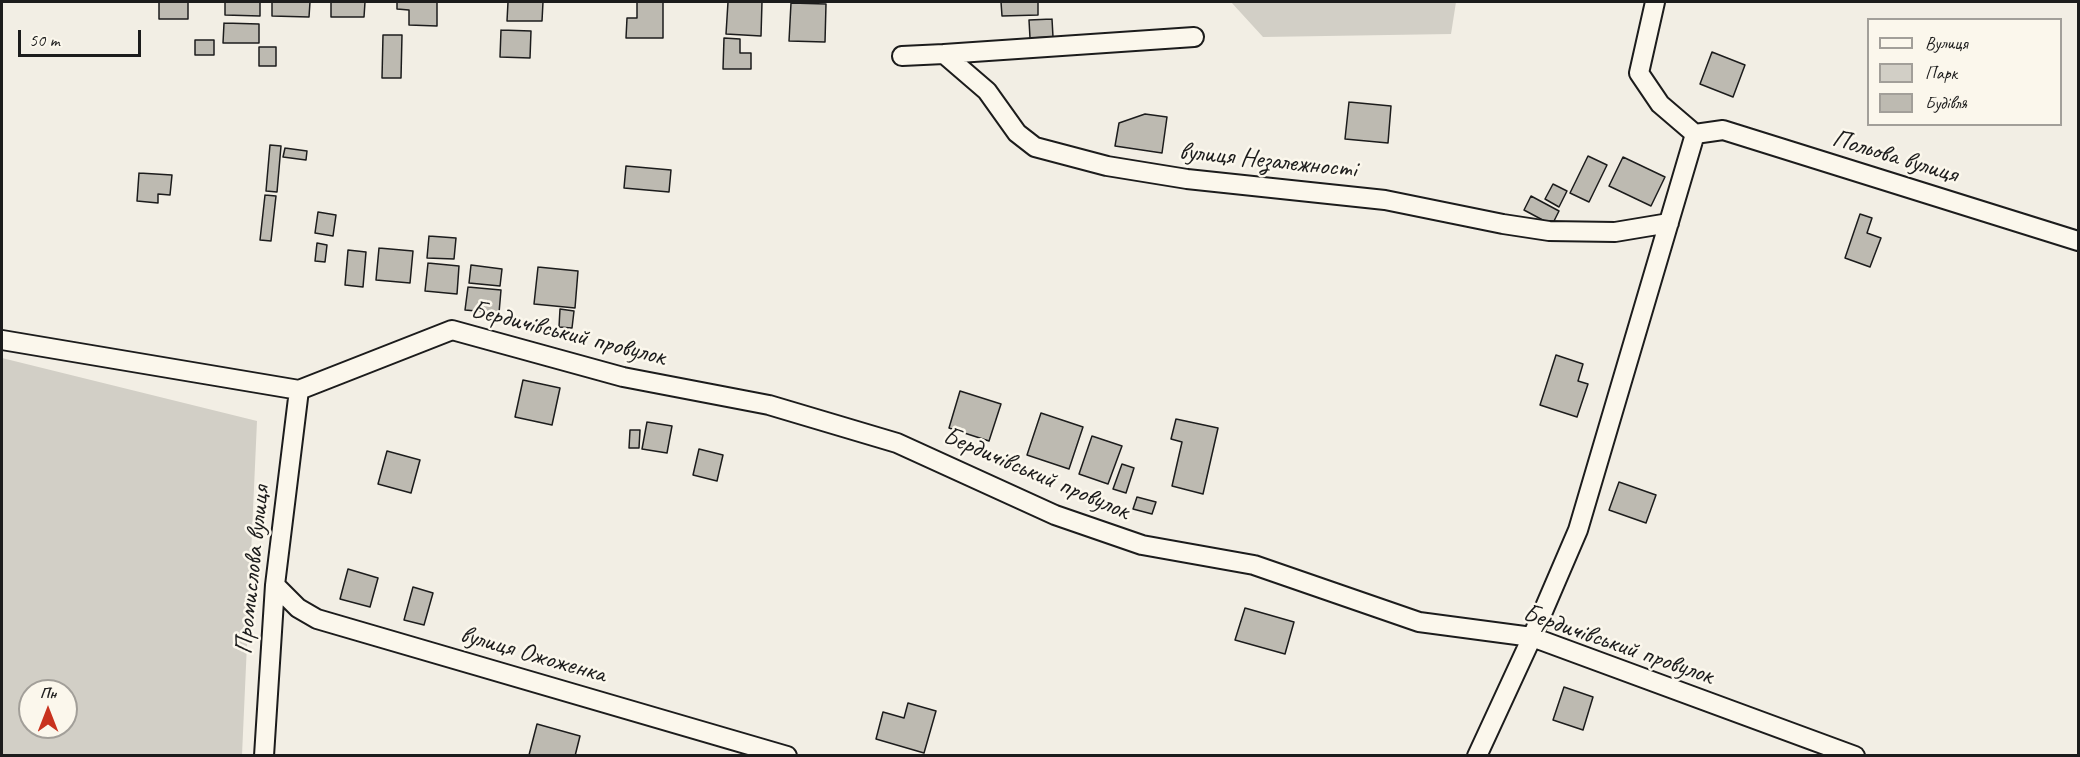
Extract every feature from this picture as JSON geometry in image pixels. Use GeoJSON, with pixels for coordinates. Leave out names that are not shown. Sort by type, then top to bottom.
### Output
{"type":"FeatureCollection","features":[{"type":"Feature","properties":{"kind":"street"},"geometry":{"type":"LineString","coordinates":[[1477,756],[1578,530],[1695,134],[1660,104],[1639,74],[1655,2]]}},
{"type":"Feature","properties":{"kind":"street"},"geometry":{"type":"LineString","coordinates":[[902,56],[1194,37]]}},
{"type":"Feature","properties":{"kind":"street","name":"вулиця Незалежності"},"geometry":{"type":"LineString","coordinates":[[944,54],[987,91],[1017,133],[1035,147],[1058,156],[1187,179],[1385,200],[1549,231],[1615,232],[1669,223]]}},
{"type":"Feature","properties":{"kind":"street","name":"Польова вулиця"},"geometry":{"type":"LineString","coordinates":[[1695,134],[1723,130],[2079,241]]}},
{"type":"Feature","properties":{"kind":"street","name":"Бердичівський провулок"},"geometry":{"type":"LineString","coordinates":[[298,390],[452,330],[623,378],[769,405],[897,443],[1055,515],[1142,544],[1254,565],[1419,622],[1532,637],[1855,756]]}},
{"type":"Feature","properties":{"kind":"street"},"geometry":{"type":"LineString","coordinates":[[2,340],[298,390]]}},
{"type":"Feature","properties":{"kind":"street","name":"Промислова вулиця"},"geometry":{"type":"LineString","coordinates":[[264,756],[275,585],[298,390]]}},
{"type":"Feature","properties":{"kind":"street","name":"вулиця Ожоженка"},"geometry":{"type":"LineString","coordinates":[[275,585],[298,608],[317,619],[787,756]]}},
{"type":"Feature","properties":{"kind":"green space"},"geometry":{"type":"Polygon","coordinates":[[[1231,2],[1456,2],[1451,34],[1263,37],[1231,2]]]}},
{"type":"Feature","properties":{"kind":"green space"},"geometry":{"type":"Polygon","coordinates":[[[2,358],[257,421],[242,755],[2,755],[2,358]]]}},
{"type":"Feature","properties":{"kind":"building"},"geometry":{"type":"Polygon","coordinates":[[[159,2],[188,2],[188,19],[159,19],[159,2]]]}},
{"type":"Feature","properties":{"kind":"building"},"geometry":{"type":"Polygon","coordinates":[[[225,2],[260,2],[260,16],[225,15],[225,2]]]}},
{"type":"Feature","properties":{"kind":"building"},"geometry":{"type":"Polygon","coordinates":[[[272,2],[310,2],[309,17],[272,16],[272,2]]]}},
{"type":"Feature","properties":{"kind":"building"},"geometry":{"type":"Polygon","coordinates":[[[331,2],[365,2],[364,17],[331,17],[331,2]]]}},
{"type":"Feature","properties":{"kind":"building"},"geometry":{"type":"Polygon","coordinates":[[[397,2],[437,2],[437,26],[409,25],[409,10],[397,9],[397,2]]]}},
{"type":"Feature","properties":{"kind":"building"},"geometry":{"type":"Polygon","coordinates":[[[508,2],[543,2],[542,21],[507,21],[508,2]]]}},
{"type":"Feature","properties":{"kind":"building"},"geometry":{"type":"Polygon","coordinates":[[[637,2],[663,2],[663,38],[626,38],[627,18],[637,18],[637,2]]]}},
{"type":"Feature","properties":{"kind":"building"},"geometry":{"type":"Polygon","coordinates":[[[728,2],[762,2],[761,36],[726,34],[728,2]]]}},
{"type":"Feature","properties":{"kind":"building"},"geometry":{"type":"Polygon","coordinates":[[[1001,2],[1038,2],[1038,15],[1002,16],[1001,2]]]}},
{"type":"Feature","properties":{"kind":"building"},"geometry":{"type":"Polygon","coordinates":[[[791,3],[826,4],[825,42],[789,41],[791,3]]]}},
{"type":"Feature","properties":{"kind":"building"},"geometry":{"type":"Polygon","coordinates":[[[1052,19],[1053,37],[1030,38],[1029,20],[1052,19]]]}},
{"type":"Feature","properties":{"kind":"building"},"geometry":{"type":"Polygon","coordinates":[[[224,23],[259,24],[259,43],[223,43],[224,23]]]}},
{"type":"Feature","properties":{"kind":"building"},"geometry":{"type":"Polygon","coordinates":[[[501,30],[531,31],[530,58],[500,57],[501,30]]]}},
{"type":"Feature","properties":{"kind":"building"},"geometry":{"type":"Polygon","coordinates":[[[383,35],[402,35],[401,78],[382,78],[383,35]]]}},
{"type":"Feature","properties":{"kind":"building"},"geometry":{"type":"Polygon","coordinates":[[[724,38],[740,39],[740,53],[751,53],[751,69],[723,69],[724,38]]]}},
{"type":"Feature","properties":{"kind":"building"},"geometry":{"type":"Polygon","coordinates":[[[195,40],[214,40],[214,55],[195,55],[195,40]]]}},
{"type":"Feature","properties":{"kind":"building"},"geometry":{"type":"Polygon","coordinates":[[[259,47],[276,47],[276,66],[259,66],[259,47]]]}},
{"type":"Feature","properties":{"kind":"building"},"geometry":{"type":"Polygon","coordinates":[[[1712,52],[1745,65],[1733,97],[1700,84],[1712,52]]]}},
{"type":"Feature","properties":{"kind":"building"},"geometry":{"type":"Polygon","coordinates":[[[1349,102],[1391,106],[1388,143],[1345,139],[1349,102]]]}},
{"type":"Feature","properties":{"kind":"building"},"geometry":{"type":"Polygon","coordinates":[[[1145,114],[1167,117],[1162,153],[1115,146],[1119,123],[1145,114]]]}},
{"type":"Feature","properties":{"kind":"building"},"geometry":{"type":"Polygon","coordinates":[[[270,145],[281,146],[277,192],[266,191],[270,145]]]}},
{"type":"Feature","properties":{"kind":"building"},"geometry":{"type":"Polygon","coordinates":[[[285,148],[307,151],[306,160],[283,157],[285,148]]]}},
{"type":"Feature","properties":{"kind":"building"},"geometry":{"type":"Polygon","coordinates":[[[1588,156],[1607,165],[1589,202],[1570,193],[1588,156]]]}},
{"type":"Feature","properties":{"kind":"building"},"geometry":{"type":"Polygon","coordinates":[[[1623,157],[1665,177],[1651,206],[1609,186],[1623,157]]]}},
{"type":"Feature","properties":{"kind":"building"},"geometry":{"type":"Polygon","coordinates":[[[626,166],[671,170],[669,192],[624,188],[626,166]]]}},
{"type":"Feature","properties":{"kind":"building"},"geometry":{"type":"Polygon","coordinates":[[[139,173],[172,175],[170,195],[158,194],[158,203],[137,201],[139,173]]]}},
{"type":"Feature","properties":{"kind":"building"},"geometry":{"type":"Polygon","coordinates":[[[1553,184],[1567,191],[1559,207],[1545,199],[1553,184]]]}},
{"type":"Feature","properties":{"kind":"building"},"geometry":{"type":"Polygon","coordinates":[[[265,195],[276,196],[271,241],[260,240],[265,195]]]}},
{"type":"Feature","properties":{"kind":"building"},"geometry":{"type":"Polygon","coordinates":[[[1531,196],[1559,211],[1552,225],[1524,210],[1531,196]]]}},
{"type":"Feature","properties":{"kind":"building"},"geometry":{"type":"Polygon","coordinates":[[[318,212],[336,215],[333,236],[315,233],[318,212]]]}},
{"type":"Feature","properties":{"kind":"building"},"geometry":{"type":"Polygon","coordinates":[[[1860,214],[1872,218],[1867,233],[1881,238],[1870,267],[1845,258],[1860,214]]]}},
{"type":"Feature","properties":{"kind":"building"},"geometry":{"type":"Polygon","coordinates":[[[429,236],[456,238],[454,259],[427,258],[429,236]]]}},
{"type":"Feature","properties":{"kind":"building"},"geometry":{"type":"Polygon","coordinates":[[[317,243],[327,245],[325,262],[315,261],[317,243]]]}},
{"type":"Feature","properties":{"kind":"building"},"geometry":{"type":"Polygon","coordinates":[[[379,248],[413,251],[410,283],[376,280],[379,248]]]}},
{"type":"Feature","properties":{"kind":"building"},"geometry":{"type":"Polygon","coordinates":[[[348,250],[366,252],[363,287],[345,285],[348,250]]]}},
{"type":"Feature","properties":{"kind":"building"},"geometry":{"type":"Polygon","coordinates":[[[428,263],[459,266],[457,294],[425,291],[428,263]]]}},
{"type":"Feature","properties":{"kind":"building"},"geometry":{"type":"Polygon","coordinates":[[[471,265],[502,269],[500,286],[469,283],[471,265]]]}},
{"type":"Feature","properties":{"kind":"building"},"geometry":{"type":"Polygon","coordinates":[[[538,267],[578,271],[575,308],[534,304],[538,267]]]}},
{"type":"Feature","properties":{"kind":"building"},"geometry":{"type":"Polygon","coordinates":[[[468,287],[501,290],[499,313],[465,310],[468,287]]]}},
{"type":"Feature","properties":{"kind":"building"},"geometry":{"type":"Polygon","coordinates":[[[560,309],[574,311],[572,328],[559,327],[560,309]]]}},
{"type":"Feature","properties":{"kind":"building"},"geometry":{"type":"Polygon","coordinates":[[[1556,355],[1583,364],[1578,381],[1588,384],[1577,417],[1540,405],[1556,355]]]}},
{"type":"Feature","properties":{"kind":"building"},"geometry":{"type":"Polygon","coordinates":[[[523,380],[560,388],[552,425],[515,417],[523,380]]]}},
{"type":"Feature","properties":{"kind":"building"},"geometry":{"type":"Polygon","coordinates":[[[960,391],[1001,404],[989,441],[949,428],[960,391]]]}},
{"type":"Feature","properties":{"kind":"building"},"geometry":{"type":"Polygon","coordinates":[[[1041,413],[1083,427],[1069,469],[1027,455],[1041,413]]]}},
{"type":"Feature","properties":{"kind":"building"},"geometry":{"type":"Polygon","coordinates":[[[1176,419],[1218,428],[1203,494],[1172,486],[1182,442],[1171,439],[1176,419]]]}},
{"type":"Feature","properties":{"kind":"building"},"geometry":{"type":"Polygon","coordinates":[[[647,422],[672,426],[667,453],[642,449],[647,422]]]}},
{"type":"Feature","properties":{"kind":"building"},"geometry":{"type":"Polygon","coordinates":[[[630,430],[640,430],[639,448],[629,448],[630,430]]]}},
{"type":"Feature","properties":{"kind":"building"},"geometry":{"type":"Polygon","coordinates":[[[1092,436],[1122,446],[1108,484],[1079,474],[1092,436]]]}},
{"type":"Feature","properties":{"kind":"building"},"geometry":{"type":"Polygon","coordinates":[[[699,449],[723,455],[717,481],[693,475],[699,449]]]}},
{"type":"Feature","properties":{"kind":"building"},"geometry":{"type":"Polygon","coordinates":[[[387,451],[420,460],[411,493],[378,484],[387,451]]]}},
{"type":"Feature","properties":{"kind":"building"},"geometry":{"type":"Polygon","coordinates":[[[1122,464],[1134,468],[1126,493],[1113,489],[1122,464]]]}},
{"type":"Feature","properties":{"kind":"building"},"geometry":{"type":"Polygon","coordinates":[[[1619,482],[1656,495],[1646,523],[1609,510],[1619,482]]]}},
{"type":"Feature","properties":{"kind":"building"},"geometry":{"type":"Polygon","coordinates":[[[1137,497],[1156,502],[1152,514],[1133,509],[1137,497]]]}},
{"type":"Feature","properties":{"kind":"building"},"geometry":{"type":"Polygon","coordinates":[[[348,569],[378,578],[370,607],[340,599],[348,569]]]}},
{"type":"Feature","properties":{"kind":"building"},"geometry":{"type":"Polygon","coordinates":[[[413,587],[433,593],[424,625],[404,620],[413,587]]]}},
{"type":"Feature","properties":{"kind":"building"},"geometry":{"type":"Polygon","coordinates":[[[1245,608],[1294,622],[1285,654],[1235,640],[1245,608]]]}},
{"type":"Feature","properties":{"kind":"building"},"geometry":{"type":"Polygon","coordinates":[[[1564,687],[1593,697],[1583,730],[1553,720],[1564,687]]]}},
{"type":"Feature","properties":{"kind":"building"},"geometry":{"type":"Polygon","coordinates":[[[908,703],[936,711],[924,753],[876,739],[883,712],[904,718],[908,703]]]}},
{"type":"Feature","properties":{"kind":"building"},"geometry":{"type":"Polygon","coordinates":[[[537,724],[580,736],[575,756],[529,755],[537,724]]]}}]}
